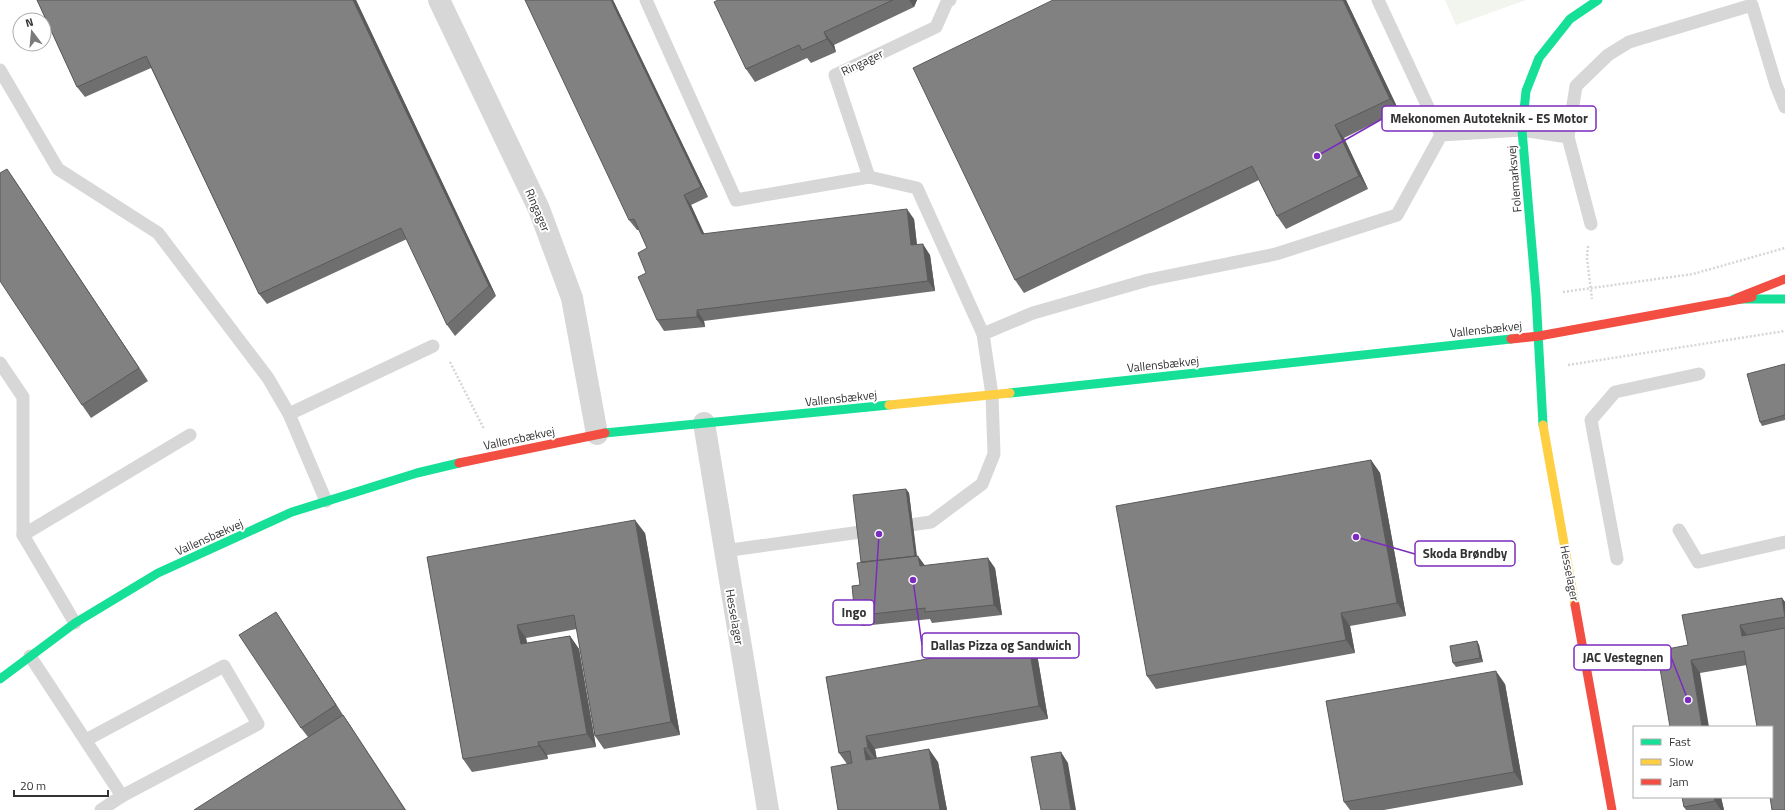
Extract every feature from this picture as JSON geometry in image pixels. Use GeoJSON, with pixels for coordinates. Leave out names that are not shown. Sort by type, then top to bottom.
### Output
{"type":"FeatureCollection","features":[{"type":"Feature","properties":{"kind":"street","name":"Ringager"},"geometry":{"type":"LineString","coordinates":[[439,0],[539,209],[572,298],[597,434]]}},
{"type":"Feature","properties":{"kind":"street","name":"Folemarksvej"},"geometry":{"type":"LineString","coordinates":[[1539,336],[1522,130],[1526,91],[1539,58],[1570,19],[1598,0]]}},
{"type":"Feature","properties":{"kind":"street","name":"Vallensbækvej"},"geometry":{"type":"LineString","coordinates":[[1734,299],[1785,279]]}},
{"type":"Feature","properties":{"kind":"street","name":"Vallensbækvej"},"geometry":{"type":"LineString","coordinates":[[0,679],[75,622],[158,573],[292,512],[417,474],[497,454],[597,434],[992,395],[1539,336],[1595,327],[1734,299],[1785,292]]}},
{"type":"Feature","properties":{"kind":"street"},"geometry":{"type":"LineString","coordinates":[[1734,299],[1785,299]]}},
{"type":"Feature","properties":{"kind":"street","name":"Hesselager"},"geometry":{"type":"LineString","coordinates":[[1539,336],[1542,417],[1612,810]]}},
{"type":"Feature","properties":{"kind":"street","name":"Hesselager"},"geometry":{"type":"LineString","coordinates":[[704,423],[768,810]]}},
{"type":"Feature","properties":{"kind":"lane"},"geometry":{"type":"LineString","coordinates":[[646,0],[736,200],[869,176],[917,188],[983,334],[992,395],[994,454],[982,484],[931,522],[724,551]]}},
{"type":"Feature","properties":{"kind":"lane","name":"Ringager"},"geometry":{"type":"LineString","coordinates":[[869,176],[835,75],[936,27],[947,2],[950,0]]}},
{"type":"Feature","properties":{"kind":"lane"},"geometry":{"type":"LineString","coordinates":[[1378,0],[1441,135]]}},
{"type":"Feature","properties":{"kind":"lane"},"geometry":{"type":"LineString","coordinates":[[1591,224],[1568,137],[1576,86],[1608,55],[1629,42],[1752,5],[1776,85],[1785,107]]}},
{"type":"Feature","properties":{"kind":"lane"},"geometry":{"type":"LineString","coordinates":[[0,70],[58,169],[158,233],[268,378],[289,414],[326,501]]}},
{"type":"Feature","properties":{"kind":"lane"},"geometry":{"type":"LineString","coordinates":[[1441,135],[1522,130],[1568,137]]}},
{"type":"Feature","properties":{"kind":"lane"},"geometry":{"type":"LineString","coordinates":[[983,334],[1033,313],[1148,280],[1276,254],[1397,215],[1441,135]]}},
{"type":"Feature","properties":{"kind":"lane"},"geometry":{"type":"LineString","coordinates":[[289,414],[433,346]]}},
{"type":"Feature","properties":{"kind":"lane"},"geometry":{"type":"LineString","coordinates":[[0,363],[23,398],[22,535],[75,622]]}},
{"type":"Feature","properties":{"kind":"lane"},"geometry":{"type":"LineString","coordinates":[[1617,559],[1591,420],[1615,392],[1699,374]]}},
{"type":"Feature","properties":{"kind":"lane"},"geometry":{"type":"LineString","coordinates":[[22,535],[190,435]]}},
{"type":"Feature","properties":{"kind":"lane"},"geometry":{"type":"LineString","coordinates":[[1679,530],[1698,562],[1785,542]]}},
{"type":"Feature","properties":{"kind":"lane"},"geometry":{"type":"LineString","coordinates":[[30,656],[122,796]]}},
{"type":"Feature","properties":{"kind":"lane"},"geometry":{"type":"LineString","coordinates":[[86,740],[224,666],[258,724],[122,796],[108,808]]}},
{"type":"Feature","properties":{"kind":"path"},"geometry":{"type":"LineString","coordinates":[[1591,224],[1587,258],[1595,327]]}},
{"type":"Feature","properties":{"kind":"path"},"geometry":{"type":"LineString","coordinates":[[1536,295],[1693,274],[1785,248]]}},
{"type":"Feature","properties":{"kind":"path"},"geometry":{"type":"LineString","coordinates":[[433,346],[449,361],[497,454]]}},
{"type":"Feature","properties":{"kind":"shaded area"},"geometry":{"type":"Polygon","coordinates":[[[1445,0],[1526,0],[1456,25],[1445,0]]]}},
{"type":"Feature","properties":{"kind":"building"},"geometry":{"type":"Polygon","coordinates":[[[37,0],[353,0],[489,286],[447,325],[401,228],[259,294],[146,56],[77,87],[52,33],[52,12],[43,12],[37,0]]]}},
{"type":"Feature","properties":{"kind":"building"},"geometry":{"type":"Polygon","coordinates":[[[525,0],[611,0],[701,187],[684,195],[702,234],[907,209],[911,245],[923,244],[928,281],[697,310],[697,317],[657,320],[638,277],[646,273],[638,253],[647,248],[634,219],[629,220],[525,0]]]}},
{"type":"Feature","properties":{"kind":"building"},"geometry":{"type":"Polygon","coordinates":[[[718,0],[893,0],[824,32],[827,39],[802,50],[799,45],[746,69],[714,2],[718,0]]]}},
{"type":"Feature","properties":{"kind":"building"},"geometry":{"type":"Polygon","coordinates":[[[1053,0],[1343,0],[1390,99],[1335,125],[1359,176],[1277,216],[1252,166],[1015,280],[913,68],[1053,0]]]}},
{"type":"Feature","properties":{"kind":"building"},"geometry":{"type":"Polygon","coordinates":[[[7,169],[139,368],[82,405],[0,281],[0,173],[7,169]]]}},
{"type":"Feature","properties":{"kind":"building"},"geometry":{"type":"Polygon","coordinates":[[[1785,364],[1785,415],[1760,422],[1747,374],[1785,364]]]}},
{"type":"Feature","properties":{"kind":"building"},"geometry":{"type":"Polygon","coordinates":[[[1371,460],[1397,603],[1341,613],[1346,640],[1147,676],[1116,506],[1371,460]]]}},
{"type":"Feature","properties":{"kind":"building"},"geometry":{"type":"Polygon","coordinates":[[[906,489],[915,556],[861,562],[853,495],[906,489]]]}},
{"type":"Feature","properties":{"kind":"building"},"geometry":{"type":"Polygon","coordinates":[[[635,520],[671,722],[595,736],[574,615],[517,625],[521,644],[570,636],[587,734],[538,742],[539,746],[463,759],[427,557],[635,520]]]}},
{"type":"Feature","properties":{"kind":"building"},"geometry":{"type":"Polygon","coordinates":[[[918,556],[920,566],[988,558],[994,605],[925,612],[925,608],[855,616],[852,586],[860,585],[857,563],[918,556]]]}},
{"type":"Feature","properties":{"kind":"building"},"geometry":{"type":"Polygon","coordinates":[[[1782,598],[1785,617],[1740,625],[1742,636],[1785,628],[1785,810],[1772,810],[1770,798],[1773,798],[1773,726],[1757,726],[1744,651],[1691,660],[1702,726],[1670,726],[1657,651],[1688,645],[1682,615],[1782,598]]]}},
{"type":"Feature","properties":{"kind":"building"},"geometry":{"type":"Polygon","coordinates":[[[276,612],[336,705],[301,728],[239,635],[276,612]]]}},
{"type":"Feature","properties":{"kind":"building"},"geometry":{"type":"Polygon","coordinates":[[[1028,641],[1039,706],[866,736],[868,748],[864,748],[866,760],[929,749],[940,810],[838,810],[831,767],[852,763],[850,751],[839,753],[826,677],[1028,641]]]}},
{"type":"Feature","properties":{"kind":"building"},"geometry":{"type":"Polygon","coordinates":[[[1477,641],[1480,658],[1453,663],[1450,646],[1477,641]]]}},
{"type":"Feature","properties":{"kind":"building"},"geometry":{"type":"Polygon","coordinates":[[[1496,671],[1514,772],[1344,802],[1326,701],[1496,671]]]}},
{"type":"Feature","properties":{"kind":"building"},"geometry":{"type":"Polygon","coordinates":[[[343,715],[405,810],[194,810],[343,715]]]}},
{"type":"Feature","properties":{"kind":"building"},"geometry":{"type":"Polygon","coordinates":[[[1061,752],[1071,810],[1041,810],[1031,757],[1061,752]]]}},
{"type":"Feature","properties":{"kind":"building"},"geometry":{"type":"Polygon","coordinates":[[[1682,798],[1714,798],[1715,801],[1684,807],[1682,798]]]}},
{"type":"Feature","properties":{"kind":"traffic: fast"},"geometry":{"type":"LineString","coordinates":[[1543,425],[1536,295],[1522,130],[1526,91],[1539,58],[1570,19],[1598,0]]}},
{"type":"Feature","properties":{"kind":"traffic: fast"},"geometry":{"type":"LineString","coordinates":[[1734,299],[1785,299]]}},
{"type":"Feature","properties":{"kind":"traffic: fast"},"geometry":{"type":"LineString","coordinates":[[1010,393],[1511,339]]}},
{"type":"Feature","properties":{"kind":"traffic: fast"},"geometry":{"type":"LineString","coordinates":[[605,433],[889,405]]}},
{"type":"Feature","properties":{"kind":"traffic: fast"},"geometry":{"type":"LineString","coordinates":[[0,679],[75,623],[158,573],[292,512],[417,473],[459,463]]}},
{"type":"Feature","properties":{"kind":"traffic: slow"},"geometry":{"type":"LineString","coordinates":[[889,405],[1010,393]]}},
{"type":"Feature","properties":{"kind":"traffic: slow"},"geometry":{"type":"LineString","coordinates":[[1543,425],[1575,605]]}},
{"type":"Feature","properties":{"kind":"traffic: jam"},"geometry":{"type":"LineString","coordinates":[[1737,298],[1785,279]]}},
{"type":"Feature","properties":{"kind":"traffic: jam"},"geometry":{"type":"LineString","coordinates":[[1511,339],[1539,336],[1752,297]]}},
{"type":"Feature","properties":{"kind":"traffic: jam"},"geometry":{"type":"LineString","coordinates":[[459,463],[605,433]]}},
{"type":"Feature","properties":{"kind":"traffic: jam"},"geometry":{"type":"LineString","coordinates":[[1575,605],[1612,810]]}},
{"type":"Feature","properties":{"kind":"place","name":"Mekonomen Autoteknik - ES Motor"},"geometry":{"type":"Point","coordinates":[1317,156]}},
{"type":"Feature","properties":{"kind":"place","name":"Ingo"},"geometry":{"type":"Point","coordinates":[879,534]}},
{"type":"Feature","properties":{"kind":"place","name":"Skoda Brøndby"},"geometry":{"type":"Point","coordinates":[1356,537]}},
{"type":"Feature","properties":{"kind":"place","name":"Dallas Pizza og Sandwich"},"geometry":{"type":"Point","coordinates":[913,580]}},
{"type":"Feature","properties":{"kind":"place","name":"JAC Vestegnen"},"geometry":{"type":"Point","coordinates":[1688,700]}}]}
